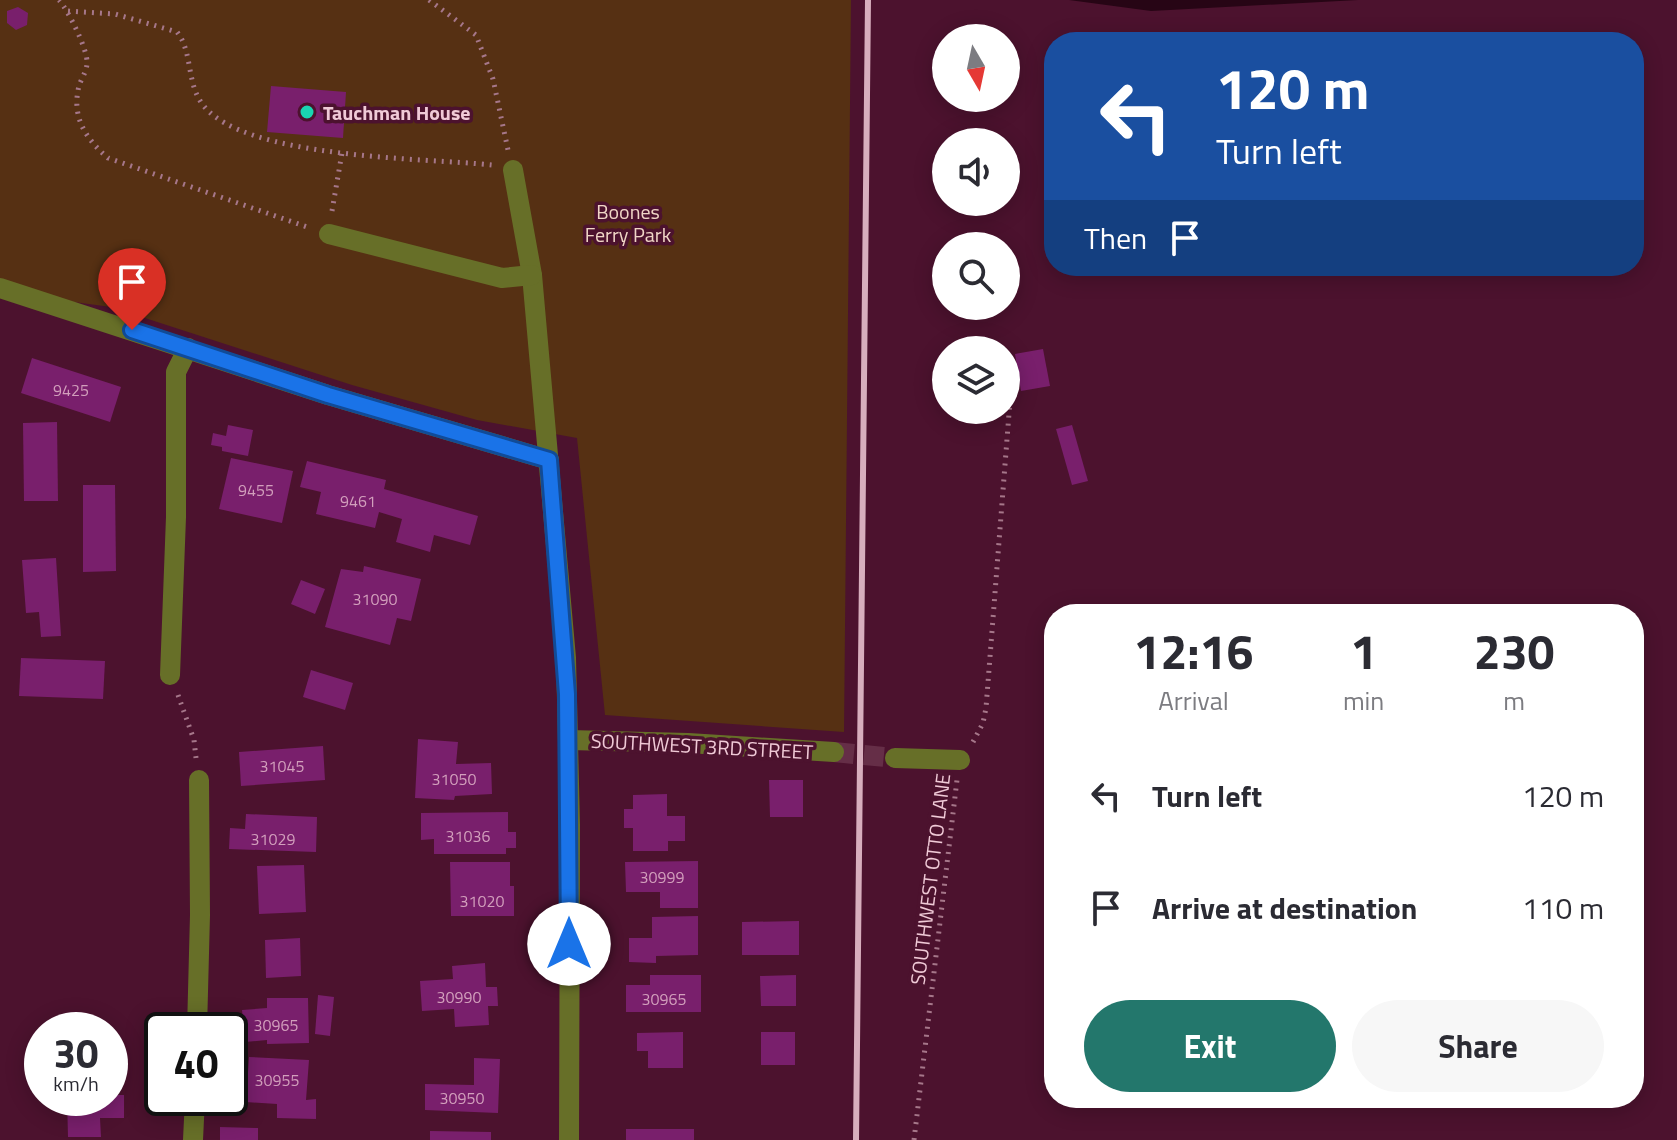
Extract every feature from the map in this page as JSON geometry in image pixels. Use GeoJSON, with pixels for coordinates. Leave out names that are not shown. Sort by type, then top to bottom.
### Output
{"type":"FeatureCollection","features":[{"type":"Feature","properties":{"kind":"street"},"geometry":{"type":"LineString","coordinates":[[513,170],[532,275],[566,658],[569,740],[569,1140]]}},
{"type":"Feature","properties":{"kind":"street"},"geometry":{"type":"LineString","coordinates":[[329,234],[502,278],[532,275]]}},
{"type":"Feature","properties":{"kind":"street"},"geometry":{"type":"LineString","coordinates":[[0,288],[328,395],[549,460]]}},
{"type":"Feature","properties":{"kind":"street"},"geometry":{"type":"LineString","coordinates":[[170,675],[176,517],[176,372],[188,348]]}},
{"type":"Feature","properties":{"kind":"street","name":"SOUTHWEST 3RD STREET"},"geometry":{"type":"LineString","coordinates":[[569,740],[834,752]]}},
{"type":"Feature","properties":{"kind":"street"},"geometry":{"type":"LineString","coordinates":[[895,758],[960,760]]}},
{"type":"Feature","properties":{"kind":"street"},"geometry":{"type":"LineString","coordinates":[[197,1012],[199,780]]}},
{"type":"Feature","properties":{"kind":"street"},"geometry":{"type":"LineString","coordinates":[[193,1140],[194,1116]]}},
{"type":"Feature","properties":{"kind":"path"},"geometry":{"type":"LineString","coordinates":[[59,0],[68,11],[88,61],[77,100],[85,135],[108,158],[329,234],[342,153]]}},
{"type":"Feature","properties":{"kind":"path"},"geometry":{"type":"LineString","coordinates":[[68,11],[115,14],[177,32],[185,45],[195,93],[210,113],[237,129],[288,144],[342,153],[475,163],[513,170],[493,79],[476,35],[429,0]]}},
{"type":"Feature","properties":{"kind":"path","name":"SOUTHWEST OTTO LANE"},"geometry":{"type":"LineString","coordinates":[[914,1140],[942,888],[960,760],[979,733],[986,708],[1008,424]]}},
{"type":"Feature","properties":{"kind":"path"},"geometry":{"type":"LineString","coordinates":[[170,675],[194,740],[199,780]]}},
{"type":"Feature","properties":{"kind":"green space","name":"Boones Ferry Park"},"geometry":{"type":"Polygon","coordinates":[[[0,0],[851,0],[844,732],[605,715],[577,438],[477,420],[352,385],[111,307],[0,292],[0,0]]]}},
{"type":"Feature","properties":{"kind":"shaded area"},"geometry":{"type":"Polygon","coordinates":[[[1069,0],[1358,0],[1151,11],[1069,0]]]}},
{"type":"Feature","properties":{"kind":"building"},"geometry":{"type":"Polygon","coordinates":[[[18,7],[28,13],[27,25],[16,30],[7,23],[7,11],[18,7]]]}},
{"type":"Feature","properties":{"kind":"building","name":"Tauchman House"},"geometry":{"type":"Polygon","coordinates":[[[271,86],[346,92],[343,138],[267,132],[271,86]]]}},
{"type":"Feature","properties":{"kind":"building"},"geometry":{"type":"Polygon","coordinates":[[[1043,349],[1050,386],[1021,391],[1020,353],[1043,349]]]}},
{"type":"Feature","properties":{"kind":"building"},"geometry":{"type":"Polygon","coordinates":[[[32,358],[121,387],[110,422],[21,393],[32,358]]]}},
{"type":"Feature","properties":{"kind":"building"},"geometry":{"type":"Polygon","coordinates":[[[57,422],[58,501],[24,501],[23,423],[57,422]]]}},
{"type":"Feature","properties":{"kind":"building"},"geometry":{"type":"Polygon","coordinates":[[[228,425],[253,430],[248,456],[222,451],[222,447],[211,445],[213,433],[226,436],[228,425]]]}},
{"type":"Feature","properties":{"kind":"building"},"geometry":{"type":"Polygon","coordinates":[[[1072,425],[1088,481],[1072,485],[1056,429],[1072,425]]]}},
{"type":"Feature","properties":{"kind":"building"},"geometry":{"type":"Polygon","coordinates":[[[231,458],[293,471],[282,523],[219,509],[231,458]]]}},
{"type":"Feature","properties":{"kind":"building"},"geometry":{"type":"Polygon","coordinates":[[[307,461],[386,480],[384,489],[478,516],[470,545],[434,535],[430,552],[396,542],[402,519],[379,512],[375,528],[316,514],[321,492],[300,487],[307,461]]]}},
{"type":"Feature","properties":{"kind":"building"},"geometry":{"type":"Polygon","coordinates":[[[83,485],[115,485],[116,571],[83,572],[83,485]]]}},
{"type":"Feature","properties":{"kind":"building"},"geometry":{"type":"Polygon","coordinates":[[[56,558],[61,636],[41,637],[39,612],[26,613],[22,560],[56,558]]]}},
{"type":"Feature","properties":{"kind":"building"},"geometry":{"type":"Polygon","coordinates":[[[364,566],[421,579],[411,621],[397,618],[390,645],[325,627],[341,569],[363,572],[364,566]]]}},
{"type":"Feature","properties":{"kind":"building"},"geometry":{"type":"Polygon","coordinates":[[[301,580],[325,589],[315,614],[291,604],[301,580]]]}},
{"type":"Feature","properties":{"kind":"building"},"geometry":{"type":"Polygon","coordinates":[[[21,658],[105,661],[103,699],[19,696],[21,658]]]}},
{"type":"Feature","properties":{"kind":"building"},"geometry":{"type":"Polygon","coordinates":[[[311,670],[353,683],[345,710],[303,697],[311,670]]]}},
{"type":"Feature","properties":{"kind":"building"},"geometry":{"type":"Polygon","coordinates":[[[418,739],[458,742],[456,764],[491,763],[492,794],[455,796],[454,800],[415,798],[418,739]]]}},
{"type":"Feature","properties":{"kind":"building"},"geometry":{"type":"Polygon","coordinates":[[[323,746],[325,780],[241,786],[239,752],[323,746]]]}},
{"type":"Feature","properties":{"kind":"building"},"geometry":{"type":"Polygon","coordinates":[[[769,780],[803,780],[803,817],[770,817],[769,780]]]}},
{"type":"Feature","properties":{"kind":"building"},"geometry":{"type":"Polygon","coordinates":[[[667,794],[667,816],[685,816],[685,841],[668,841],[668,851],[633,851],[633,828],[624,828],[624,809],[633,809],[633,795],[667,794]]]}},
{"type":"Feature","properties":{"kind":"building"},"geometry":{"type":"Polygon","coordinates":[[[508,812],[508,832],[516,832],[516,848],[506,848],[506,854],[434,854],[434,839],[421,840],[421,813],[508,812]]]}},
{"type":"Feature","properties":{"kind":"building"},"geometry":{"type":"Polygon","coordinates":[[[246,814],[317,817],[316,852],[229,849],[230,828],[245,829],[246,814]]]}},
{"type":"Feature","properties":{"kind":"building"},"geometry":{"type":"Polygon","coordinates":[[[698,861],[698,908],[660,908],[660,892],[626,892],[625,862],[698,861]]]}},
{"type":"Feature","properties":{"kind":"building"},"geometry":{"type":"Polygon","coordinates":[[[450,862],[510,862],[514,916],[451,916],[450,862]]]}},
{"type":"Feature","properties":{"kind":"building"},"geometry":{"type":"Polygon","coordinates":[[[304,865],[306,912],[259,914],[257,866],[304,865]]]}},
{"type":"Feature","properties":{"kind":"building"},"geometry":{"type":"Polygon","coordinates":[[[698,916],[698,955],[656,956],[656,963],[629,962],[629,938],[652,938],[652,917],[698,916]]]}},
{"type":"Feature","properties":{"kind":"building"},"geometry":{"type":"Polygon","coordinates":[[[799,921],[799,955],[742,955],[742,922],[799,921]]]}},
{"type":"Feature","properties":{"kind":"building"},"geometry":{"type":"Polygon","coordinates":[[[300,938],[301,976],[266,978],[265,940],[300,938]]]}},
{"type":"Feature","properties":{"kind":"building"},"geometry":{"type":"Polygon","coordinates":[[[485,963],[486,987],[497,987],[498,1006],[488,1006],[489,1025],[455,1027],[454,1009],[422,1011],[420,981],[453,979],[452,966],[485,963]]]}},
{"type":"Feature","properties":{"kind":"building"},"geometry":{"type":"Polygon","coordinates":[[[650,975],[701,975],[701,1012],[626,1012],[626,985],[650,985],[650,975]]]}},
{"type":"Feature","properties":{"kind":"building"},"geometry":{"type":"Polygon","coordinates":[[[796,975],[796,1006],[761,1006],[760,976],[796,975]]]}},
{"type":"Feature","properties":{"kind":"building"},"geometry":{"type":"Polygon","coordinates":[[[318,995],[334,997],[330,1036],[315,1034],[318,995]]]}},
{"type":"Feature","properties":{"kind":"building"},"geometry":{"type":"Polygon","coordinates":[[[267,998],[308,998],[309,1043],[248,1042],[248,1012],[242,1010],[267,1008],[267,998]]]}},
{"type":"Feature","properties":{"kind":"building"},"geometry":{"type":"Polygon","coordinates":[[[683,1032],[683,1068],[648,1068],[648,1051],[637,1051],[637,1033],[683,1032]]]}},
{"type":"Feature","properties":{"kind":"building"},"geometry":{"type":"Polygon","coordinates":[[[761,1032],[795,1032],[795,1065],[761,1065],[761,1032]]]}},
{"type":"Feature","properties":{"kind":"building"},"geometry":{"type":"Polygon","coordinates":[[[249,1057],[309,1060],[306,1100],[316,1099],[316,1119],[277,1118],[277,1104],[248,1102],[249,1057]]]}},
{"type":"Feature","properties":{"kind":"building"},"geometry":{"type":"Polygon","coordinates":[[[474,1058],[500,1059],[498,1113],[425,1110],[425,1084],[474,1085],[474,1058]]]}},
{"type":"Feature","properties":{"kind":"building"},"geometry":{"type":"Polygon","coordinates":[[[67,1116],[124,1116],[100,1118],[101,1137],[68,1137],[67,1116]]]}},
{"type":"Feature","properties":{"kind":"building"},"geometry":{"type":"Polygon","coordinates":[[[220,1127],[258,1128],[258,1140],[220,1140],[220,1127]]]}},
{"type":"Feature","properties":{"kind":"building"},"geometry":{"type":"Polygon","coordinates":[[[626,1129],[694,1129],[694,1140],[626,1140],[626,1129]]]}},
{"type":"Feature","properties":{"kind":"building"},"geometry":{"type":"Polygon","coordinates":[[[430,1131],[491,1132],[491,1140],[430,1140],[430,1131]]]}},
{"type":"Feature","properties":{"kind":"tunnel"},"geometry":{"type":"LineString","coordinates":[[834,752],[895,758]]}},
{"type":"Feature","properties":{"kind":"railway"},"geometry":{"type":"LineString","coordinates":[[856,1140],[868,0]]}},
{"type":"Feature","properties":{"kind":"place","name":"Tauchman House"},"geometry":{"type":"Point","coordinates":[307,112]}},
{"type":"Feature","properties":{"kind":"route"},"geometry":{"type":"LineString","coordinates":[[132,330],[328,395],[549,460],[566,658],[569,944]]}}]}
